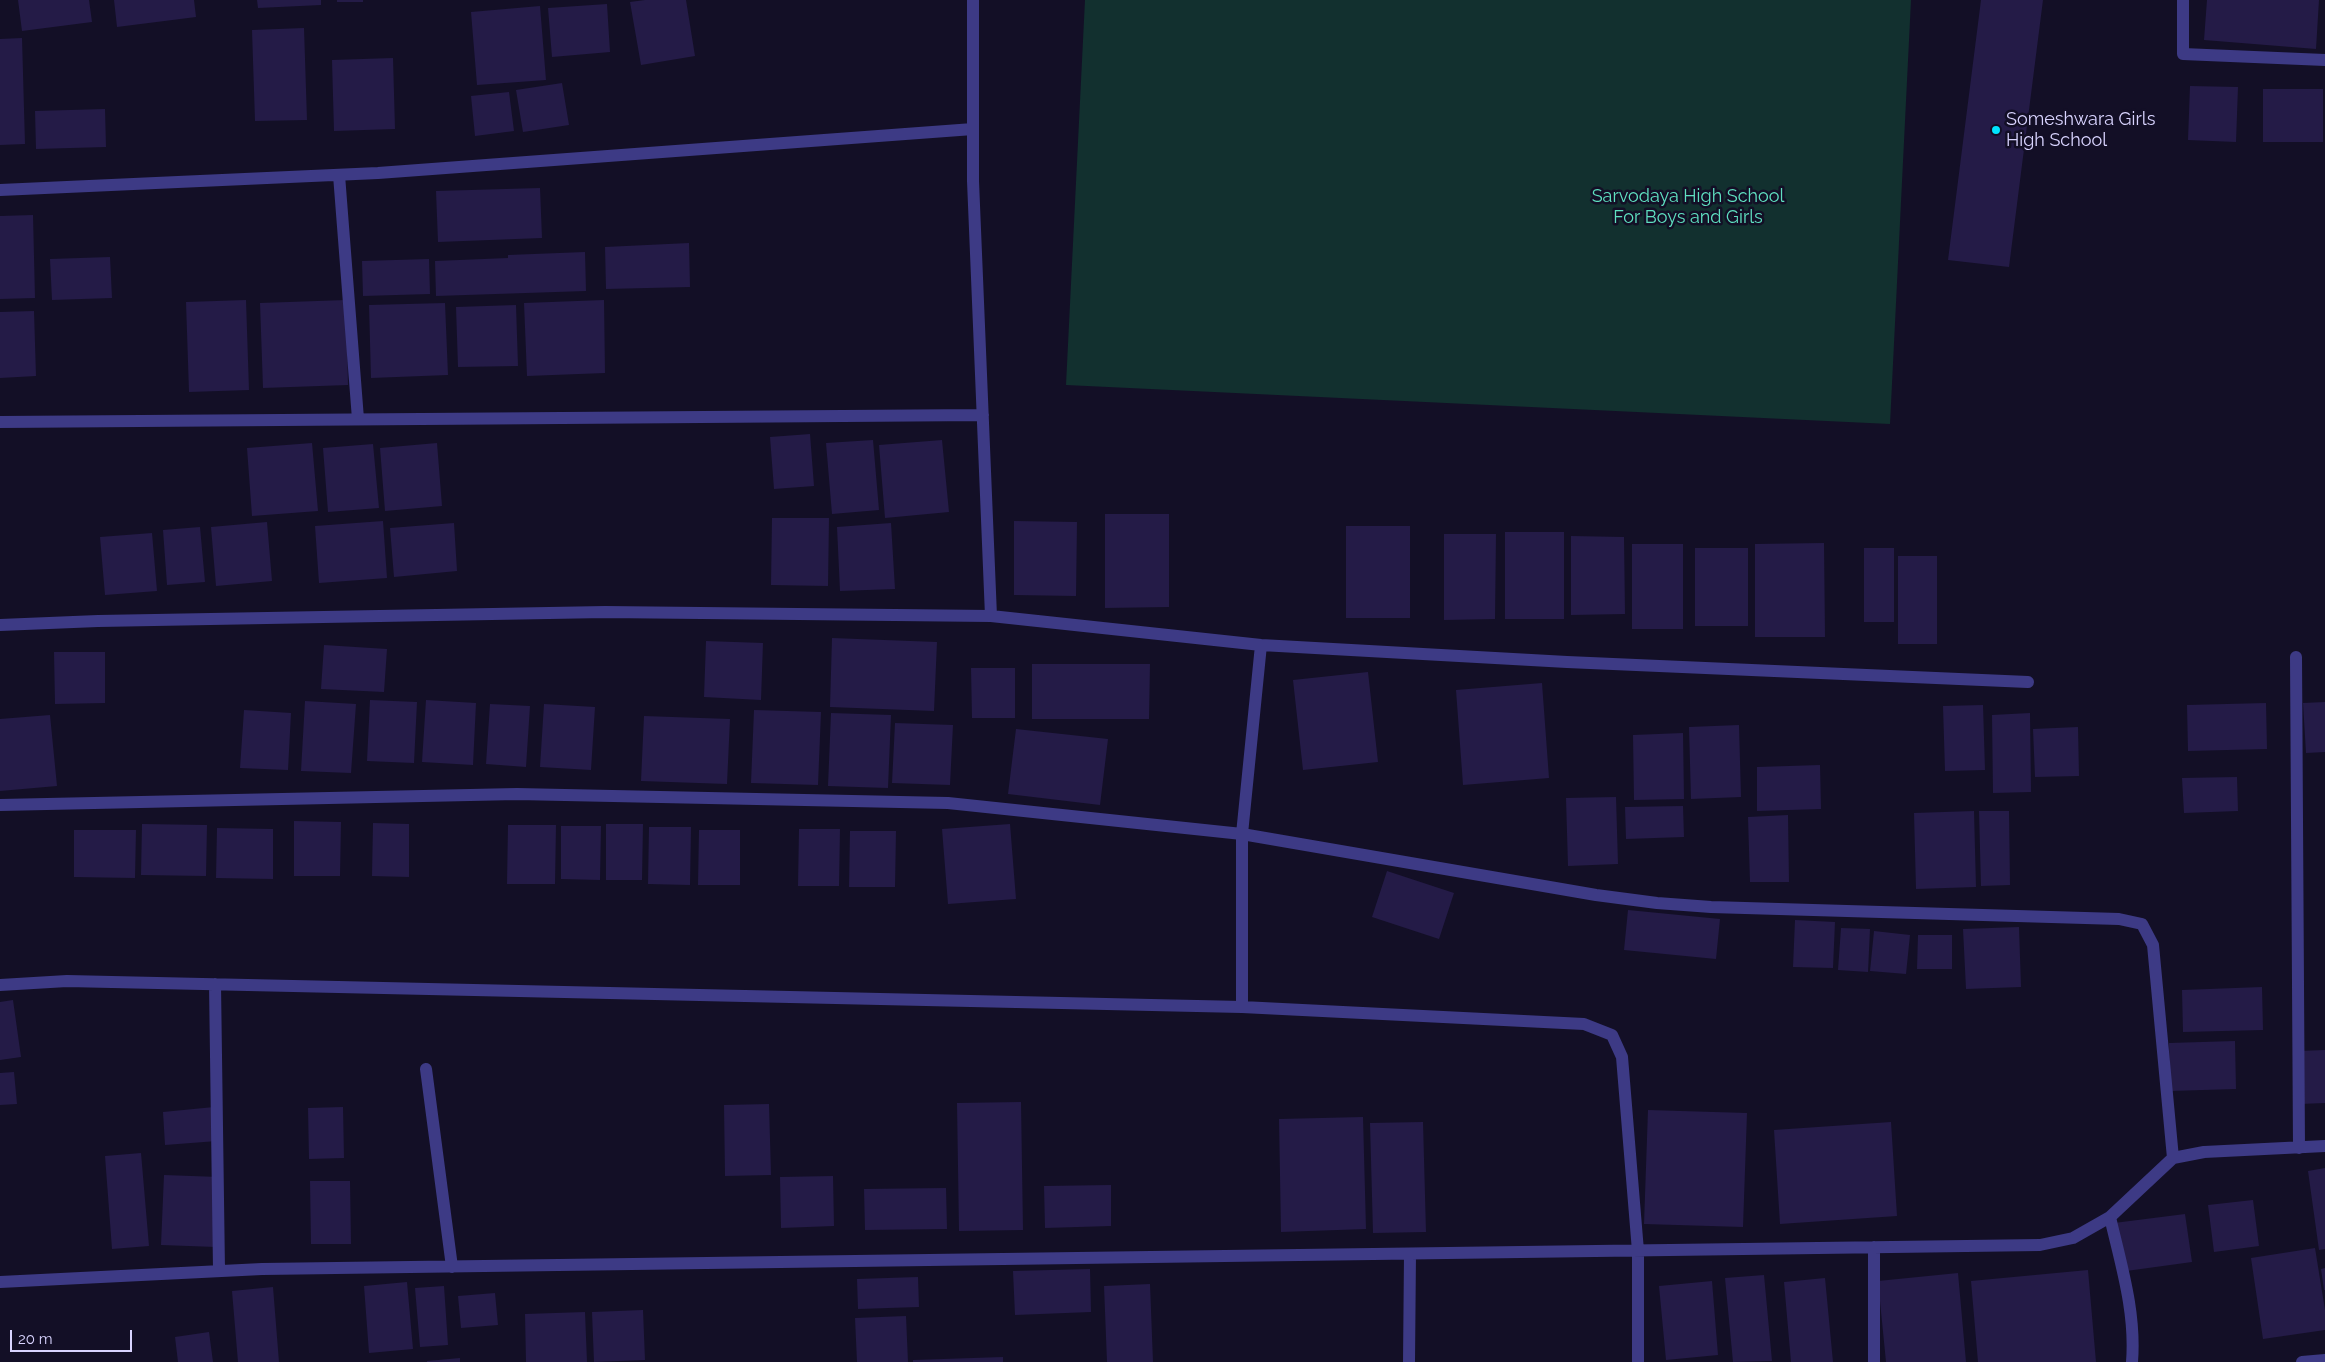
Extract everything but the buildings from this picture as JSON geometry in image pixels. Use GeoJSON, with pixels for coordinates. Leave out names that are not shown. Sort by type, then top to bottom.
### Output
{"type":"FeatureCollection","features":[{"type":"Feature","properties":{"kind":"street"},"geometry":{"type":"LineString","coordinates":[[973,0],[972,181],[991,616]]}},
{"type":"Feature","properties":{"kind":"street"},"geometry":{"type":"LineString","coordinates":[[2183,0],[2183,54],[2325,60]]}},
{"type":"Feature","properties":{"kind":"street"},"geometry":{"type":"LineString","coordinates":[[0,190],[339,175],[973,130]]}},
{"type":"Feature","properties":{"kind":"street"},"geometry":{"type":"LineString","coordinates":[[339,175],[358,419]]}},
{"type":"Feature","properties":{"kind":"street"},"geometry":{"type":"LineString","coordinates":[[0,422],[983,415]]}},
{"type":"Feature","properties":{"kind":"street"},"geometry":{"type":"LineString","coordinates":[[0,625],[605,612],[991,616],[1261,645],[1567,662],[2028,682]]}},
{"type":"Feature","properties":{"kind":"street"},"geometry":{"type":"LineString","coordinates":[[1242,1007],[1242,834],[1261,645]]}},
{"type":"Feature","properties":{"kind":"street"},"geometry":{"type":"LineString","coordinates":[[2296,657],[2299,1148]]}},
{"type":"Feature","properties":{"kind":"street"},"geometry":{"type":"LineString","coordinates":[[0,805],[517,794],[929,802],[1242,834],[1596,895],[1657,903],[1721,907],[2118,918],[2142,924],[2153,945],[2173,1158]]}},
{"type":"Feature","properties":{"kind":"street"},"geometry":{"type":"LineString","coordinates":[[0,985],[67,981],[1242,1007],[1584,1024],[1612,1035],[1622,1057],[1638,1251],[1638,1362]]}},
{"type":"Feature","properties":{"kind":"street"},"geometry":{"type":"LineString","coordinates":[[215,984],[219,1270]]}},
{"type":"Feature","properties":{"kind":"street"},"geometry":{"type":"LineString","coordinates":[[426,1070],[452,1267]]}},
{"type":"Feature","properties":{"kind":"street"},"geometry":{"type":"LineString","coordinates":[[0,1282],[219,1270],[2040,1245],[2074,1238],[2110,1217],[2173,1158],[2204,1152],[2325,1146]]}},
{"type":"Feature","properties":{"kind":"street"},"geometry":{"type":"LineString","coordinates":[[2110,1217],[2131,1308],[2133,1334],[2132,1362]]}},
{"type":"Feature","properties":{"kind":"street"},"geometry":{"type":"LineString","coordinates":[[1874,1248],[1874,1362]]}},
{"type":"Feature","properties":{"kind":"street"},"geometry":{"type":"LineString","coordinates":[[1409,1362],[1410,1254]]}},
{"type":"Feature","properties":{"kind":"street"},"geometry":{"type":"LineString","coordinates":[[2302,1362],[2325,1360]]}},
{"type":"Feature","properties":{"kind":"green space","name":"Sarvodaya High School For Boys and Girls"},"geometry":{"type":"Polygon","coordinates":[[[1085,0],[1911,0],[1890,424],[1066,385],[1085,0]]]}},
{"type":"Feature","properties":{"kind":"place","name":"Someshwara Girls High School"},"geometry":{"type":"Point","coordinates":[1996,130]}}]}
